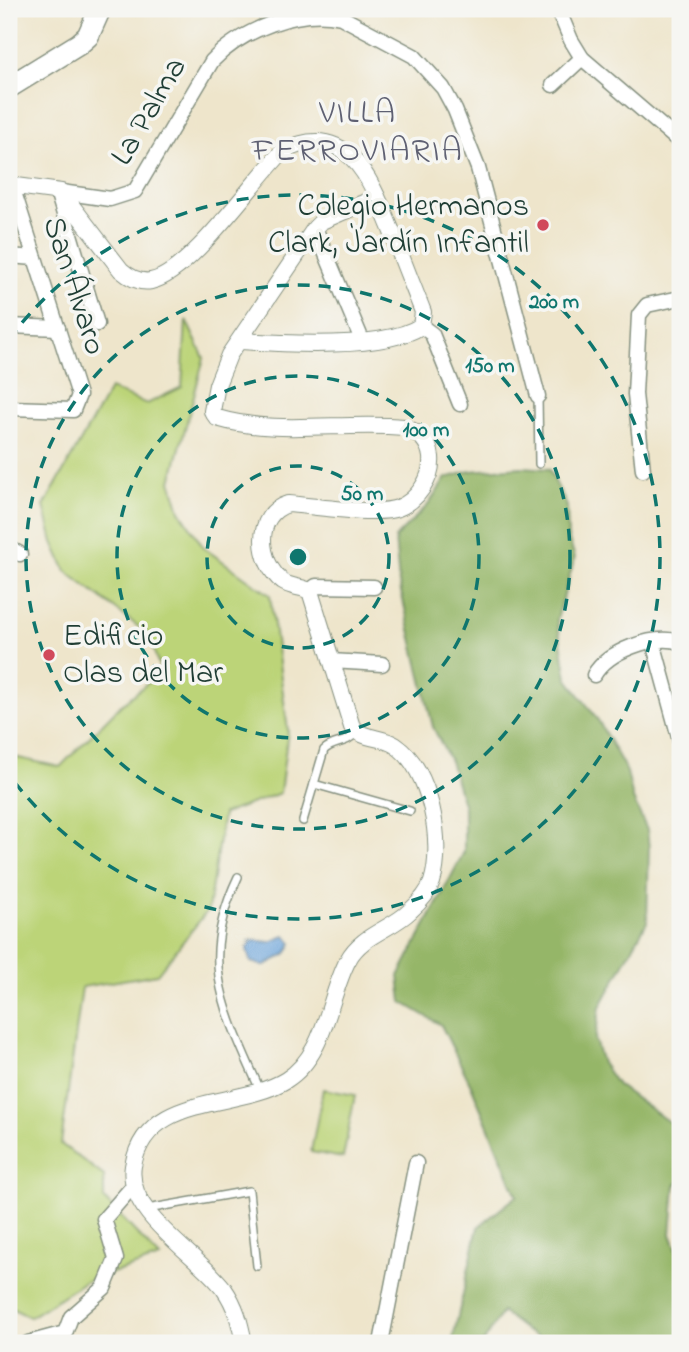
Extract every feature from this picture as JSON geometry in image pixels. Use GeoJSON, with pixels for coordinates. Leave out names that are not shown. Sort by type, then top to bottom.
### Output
{"type":"FeatureCollection","features":[{"type":"Feature","properties":{"kind":"main road"},"geometry":{"type":"LineString","coordinates":[[9,87],[79,44],[88,36],[100,9]]}},
{"type":"Feature","properties":{"kind":"street"},"geometry":{"type":"LineString","coordinates":[[558,9],[570,40],[582,58],[680,142]]}},
{"type":"Feature","properties":{"kind":"street"},"geometry":{"type":"LineString","coordinates":[[329,11],[404,50],[443,88],[478,167],[538,396]]}},
{"type":"Feature","properties":{"kind":"street","name":"La Palma"},"geometry":{"type":"LineString","coordinates":[[10,186],[110,199],[135,191],[212,61],[226,46],[257,28],[329,11]]}},
{"type":"Feature","properties":{"kind":"street"},"geometry":{"type":"LineString","coordinates":[[553,85],[582,58]]}},
{"type":"Feature","properties":{"kind":"street"},"geometry":{"type":"LineString","coordinates":[[59,192],[121,270],[141,282],[166,276],[187,258],[283,151],[300,143],[331,145],[350,155],[363,168],[423,312],[421,326]]}},
{"type":"Feature","properties":{"kind":"street","name":"San Álvaro"},"geometry":{"type":"LineString","coordinates":[[9,408],[61,412],[72,410],[79,395],[10,186]]}},
{"type":"Feature","properties":{"kind":"street"},"geometry":{"type":"LineString","coordinates":[[59,192],[97,324]]}},
{"type":"Feature","properties":{"kind":"street"},"geometry":{"type":"LineString","coordinates":[[310,591],[283,581],[268,561],[262,533],[270,513],[288,504],[397,509],[414,499],[428,481],[431,459],[427,442],[416,431],[404,426],[267,426],[229,422],[212,415],[217,385],[229,355],[241,341],[314,228],[322,221],[377,197]]}},
{"type":"Feature","properties":{"kind":"street"},"geometry":{"type":"LineString","coordinates":[[314,228],[362,340]]}},
{"type":"Feature","properties":{"kind":"street"},"geometry":{"type":"LineString","coordinates":[[9,256],[35,258]]}},
{"type":"Feature","properties":{"kind":"street"},"geometry":{"type":"LineString","coordinates":[[643,470],[635,394],[639,315],[643,309],[655,302],[680,298]]}},
{"type":"Feature","properties":{"kind":"street"},"geometry":{"type":"LineString","coordinates":[[9,326],[58,328]]}},
{"type":"Feature","properties":{"kind":"street"},"geometry":{"type":"LineString","coordinates":[[241,341],[310,345],[408,333],[421,326]]}},
{"type":"Feature","properties":{"kind":"street"},"geometry":{"type":"LineString","coordinates":[[421,326],[432,334],[460,404]]}},
{"type":"Feature","properties":{"kind":"street"},"geometry":{"type":"LineString","coordinates":[[310,591],[316,586],[374,587]]}},
{"type":"Feature","properties":{"kind":"street"},"geometry":{"type":"LineString","coordinates":[[244,1343],[240,1320],[223,1287],[146,1209],[133,1186],[133,1166],[139,1147],[164,1119],[181,1110],[260,1090],[285,1080],[302,1066],[316,1046],[349,957],[376,932],[407,915],[423,899],[432,883],[434,825],[422,777],[395,745],[356,732],[347,718],[310,591]]}},
{"type":"Feature","properties":{"kind":"street"},"geometry":{"type":"LineString","coordinates":[[594,675],[601,663],[630,648],[669,638],[680,642]]}},
{"type":"Feature","properties":{"kind":"street"},"geometry":{"type":"LineString","coordinates":[[653,642],[680,741]]}},
{"type":"Feature","properties":{"kind":"street"},"geometry":{"type":"LineString","coordinates":[[331,661],[382,664]]}},
{"type":"Feature","properties":{"kind":"street"},"geometry":{"type":"LineString","coordinates":[[381,1343],[416,1163]]}},
{"type":"Feature","properties":{"kind":"street"},"geometry":{"type":"LineString","coordinates":[[28,1343],[65,1333],[71,1317],[104,1288],[116,1259],[104,1219],[133,1186]]}},
{"type":"Feature","properties":{"kind":"lane"},"geometry":{"type":"LineString","coordinates":[[538,396],[539,464]]}},
{"type":"Feature","properties":{"kind":"lane"},"geometry":{"type":"LineString","coordinates":[[303,821],[324,750],[329,745],[345,743],[356,732]]}},
{"type":"Feature","properties":{"kind":"lane"},"geometry":{"type":"LineString","coordinates":[[314,784],[410,811]]}},
{"type":"Feature","properties":{"kind":"lane"},"geometry":{"type":"LineString","coordinates":[[238,877],[223,908],[216,968],[223,1005],[260,1090]]}},
{"type":"Feature","properties":{"kind":"lane"},"geometry":{"type":"LineString","coordinates":[[146,1209],[249,1191],[257,1266]]}},
{"type":"Feature","properties":{"kind":"green space"},"geometry":{"type":"Polygon","coordinates":[[[186,320],[204,358],[171,481],[180,511],[204,548],[270,595],[288,731],[280,793],[223,814],[208,910],[157,974],[82,987],[61,1144],[104,1176],[104,1199],[160,1258],[84,1282],[30,1317],[9,1307],[9,756],[60,767],[120,706],[161,672],[148,634],[66,571],[53,542],[44,506],[110,389],[147,404],[182,387],[186,320]]]}},
{"type":"Feature","properties":{"kind":"green space"},"geometry":{"type":"Polygon","coordinates":[[[522,467],[549,469],[567,506],[568,537],[575,557],[557,619],[567,678],[598,720],[627,772],[633,799],[647,830],[647,922],[600,1007],[595,1040],[602,1063],[617,1085],[680,1130],[680,1180],[675,1186],[671,1234],[680,1258],[680,1343],[551,1343],[528,1332],[502,1312],[483,1343],[452,1343],[478,1227],[517,1196],[471,1085],[441,1025],[402,1002],[399,976],[464,852],[464,807],[450,761],[433,727],[399,583],[395,538],[428,505],[446,478],[470,471],[522,467]]]}},
{"type":"Feature","properties":{"kind":"green space"},"geometry":{"type":"Polygon","coordinates":[[[323,1089],[355,1095],[343,1158],[311,1152],[323,1089]]]}},
{"type":"Feature","properties":{"kind":"water"},"geometry":{"type":"Polygon","coordinates":[[[286,935],[292,943],[286,954],[264,966],[251,962],[247,950],[251,940],[271,942],[286,935]]]}},
{"type":"Feature","properties":{"kind":"place","name":"Colegio Hermanos Clark, Jardín Infantil"},"geometry":{"type":"Point","coordinates":[543,225]}},
{"type":"Feature","properties":{"kind":"place","name":"Edificio Olas del Mar"},"geometry":{"type":"Point","coordinates":[49,655]}},
{"type":"Feature","properties":{"kind":"district","name":"VILLA FERROVIARIA"},"geometry":{"type":"Point","coordinates":[358,133]}}]}
